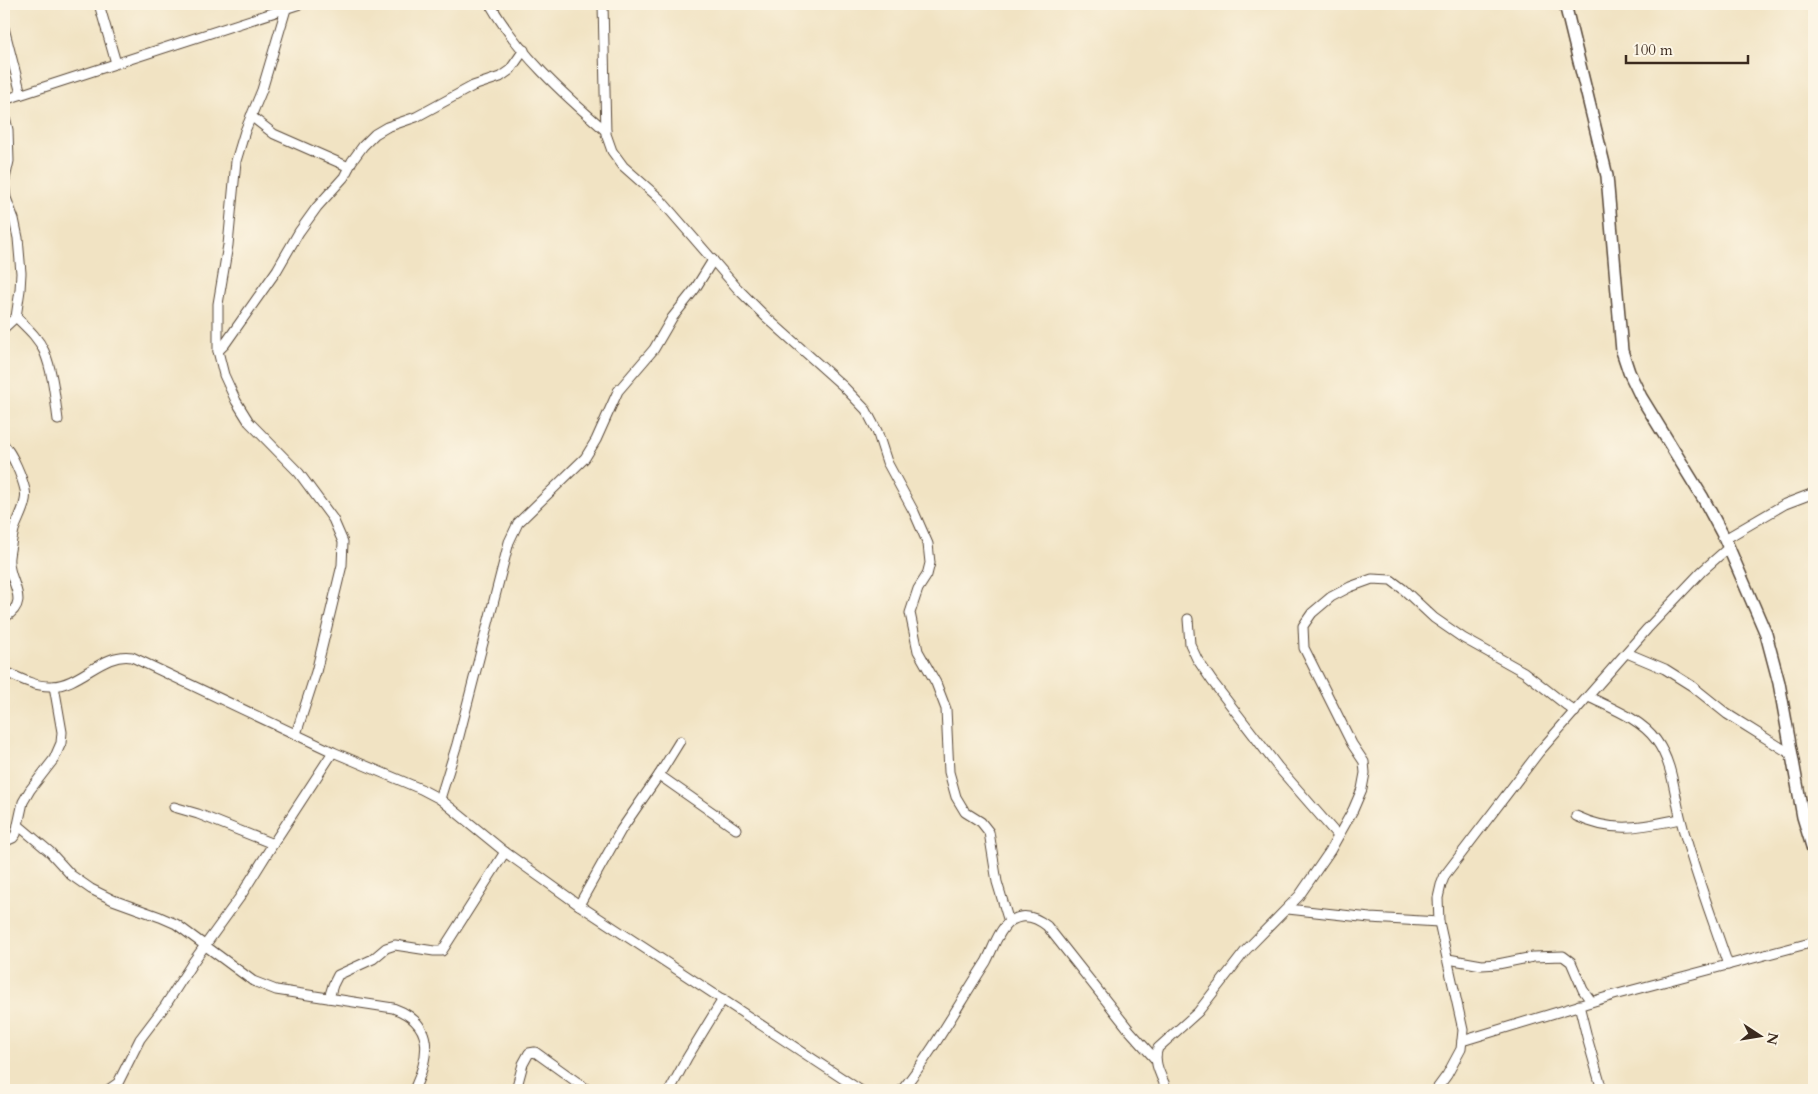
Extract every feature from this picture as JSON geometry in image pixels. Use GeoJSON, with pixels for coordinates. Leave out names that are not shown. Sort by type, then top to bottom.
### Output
{"type":"FeatureCollection","features":[{"type":"Feature","properties":{"kind":"main road"},"geometry":{"type":"LineString","coordinates":[[1565,4],[1607,176],[1622,351],[1640,397],[1703,498],[1726,543],[1766,634],[1779,683],[1803,817],[1814,853]]}},
{"type":"Feature","properties":{"kind":"street"},"geometry":{"type":"LineString","coordinates":[[99,4],[116,63]]}},
{"type":"Feature","properties":{"kind":"street"},"geometry":{"type":"LineString","coordinates":[[4,100],[300,4]]}},
{"type":"Feature","properties":{"kind":"street"},"geometry":{"type":"LineString","coordinates":[[490,4],[524,50],[565,94],[606,131]]}},
{"type":"Feature","properties":{"kind":"street"},"geometry":{"type":"LineString","coordinates":[[604,4],[606,131],[612,151],[623,166],[659,198],[737,288],[761,312],[814,358],[866,410],[877,431],[896,482],[923,530],[928,544],[930,563],[927,575],[918,589],[910,613],[918,651],[936,683],[946,709],[949,772],[956,797],[966,812],[981,822],[989,832],[997,882],[1009,922]]}},
{"type":"Feature","properties":{"kind":"street"},"geometry":{"type":"LineString","coordinates":[[286,9],[262,90],[236,161],[228,245],[218,304],[218,351],[224,375],[236,401],[249,422],[299,473],[333,520],[343,542],[342,565],[316,672],[296,734]]}},
{"type":"Feature","properties":{"kind":"street"},"geometry":{"type":"LineString","coordinates":[[4,28],[21,94]]}},
{"type":"Feature","properties":{"kind":"street"},"geometry":{"type":"LineString","coordinates":[[218,351],[225,344],[277,270],[299,232],[317,207],[344,177],[363,146],[375,134],[387,127],[416,117],[472,86],[500,77],[510,70],[524,50]]}},
{"type":"Feature","properties":{"kind":"street"},"geometry":{"type":"LineString","coordinates":[[4,112],[8,130],[9,152],[4,183],[6,198],[14,219],[21,273],[16,317],[4,328]]}},
{"type":"Feature","properties":{"kind":"street"},"geometry":{"type":"LineString","coordinates":[[251,116],[274,134],[349,167]]}},
{"type":"Feature","properties":{"kind":"street"},"geometry":{"type":"LineString","coordinates":[[440,799],[457,744],[509,542],[518,523],[585,458],[596,440],[618,391],[654,349],[672,318],[695,289],[713,260]]}},
{"type":"Feature","properties":{"kind":"street"},"geometry":{"type":"LineString","coordinates":[[16,317],[33,334],[43,350],[52,379],[58,420]]}},
{"type":"Feature","properties":{"kind":"street"},"geometry":{"type":"LineString","coordinates":[[4,445],[18,468],[26,497],[8,559],[10,575],[18,592],[17,606],[12,613],[4,618]]}},
{"type":"Feature","properties":{"kind":"street"},"geometry":{"type":"LineString","coordinates":[[1436,1090],[1447,1075],[1461,1049],[1463,1030],[1439,922],[1438,898],[1445,875],[1539,752],[1726,543],[1785,504],[1814,494]]}},
{"type":"Feature","properties":{"kind":"street"},"geometry":{"type":"LineString","coordinates":[[1156,1060],[1158,1048],[1198,1012],[1246,950],[1299,896],[1338,836],[1353,810],[1362,789],[1365,773],[1364,762],[1352,744],[1304,648],[1303,626],[1312,613],[1330,597],[1372,579],[1391,580],[1434,618],[1463,638],[1524,672],[1575,712]]}},
{"type":"Feature","properties":{"kind":"street"},"geometry":{"type":"LineString","coordinates":[[1188,619],[1190,644],[1197,659],[1212,681],[1278,767],[1338,836]]}},
{"type":"Feature","properties":{"kind":"street"},"geometry":{"type":"LineString","coordinates":[[1627,653],[1665,669],[1692,686],[1728,714],[1791,754]]}},
{"type":"Feature","properties":{"kind":"street"},"geometry":{"type":"LineString","coordinates":[[4,671],[24,681],[54,686],[71,681],[122,655],[148,664],[333,752],[421,789],[440,799],[506,852],[579,905],[860,1090]]}},
{"type":"Feature","properties":{"kind":"street"},"geometry":{"type":"LineString","coordinates":[[4,842],[13,838],[18,831],[24,802],[30,790],[54,759],[61,743],[62,732],[54,686]]}},
{"type":"Feature","properties":{"kind":"street"},"geometry":{"type":"LineString","coordinates":[[1589,697],[1639,724],[1656,739],[1668,765],[1674,784],[1680,819],[1728,965]]}},
{"type":"Feature","properties":{"kind":"street"},"geometry":{"type":"LineString","coordinates":[[579,905],[621,830],[680,741]]}},
{"type":"Feature","properties":{"kind":"street"},"geometry":{"type":"LineString","coordinates":[[108,1090],[118,1083],[140,1039],[240,897],[333,752]]}},
{"type":"Feature","properties":{"kind":"street"},"geometry":{"type":"LineString","coordinates":[[659,775],[736,829]]}},
{"type":"Feature","properties":{"kind":"street"},"geometry":{"type":"LineString","coordinates":[[174,807],[198,814],[273,844]]}},
{"type":"Feature","properties":{"kind":"street"},"geometry":{"type":"LineString","coordinates":[[1576,816],[1590,823],[1627,828],[1680,819]]}},
{"type":"Feature","properties":{"kind":"street"},"geometry":{"type":"LineString","coordinates":[[18,825],[50,852],[71,874],[91,889],[113,900],[176,924],[252,981],[276,990],[393,1008],[407,1013],[421,1027],[426,1048],[422,1072],[414,1090]]}},
{"type":"Feature","properties":{"kind":"street"},"geometry":{"type":"LineString","coordinates":[[330,998],[335,978],[341,972],[367,962],[386,948],[395,945],[442,951],[506,852]]}},
{"type":"Feature","properties":{"kind":"street"},"geometry":{"type":"LineString","coordinates":[[1288,909],[1370,918],[1439,922]]}},
{"type":"Feature","properties":{"kind":"street"},"geometry":{"type":"LineString","coordinates":[[902,1090],[954,1014],[1004,928],[1009,922],[1018,917],[1029,916],[1036,918],[1047,926],[1156,1060],[1167,1090]]}},
{"type":"Feature","properties":{"kind":"street"},"geometry":{"type":"LineString","coordinates":[[1462,1041],[1591,1001],[1814,942]]}},
{"type":"Feature","properties":{"kind":"street"},"geometry":{"type":"LineString","coordinates":[[1448,960],[1482,965],[1533,957],[1563,956],[1571,962],[1583,990],[1591,1001]]}},
{"type":"Feature","properties":{"kind":"street"},"geometry":{"type":"LineString","coordinates":[[670,1090],[686,1058],[723,999]]}},
{"type":"Feature","properties":{"kind":"street"},"geometry":{"type":"LineString","coordinates":[[1579,1005],[1602,1090]]}},
{"type":"Feature","properties":{"kind":"street"},"geometry":{"type":"LineString","coordinates":[[517,1086],[523,1064],[529,1053],[535,1052],[588,1090]]}}]}
